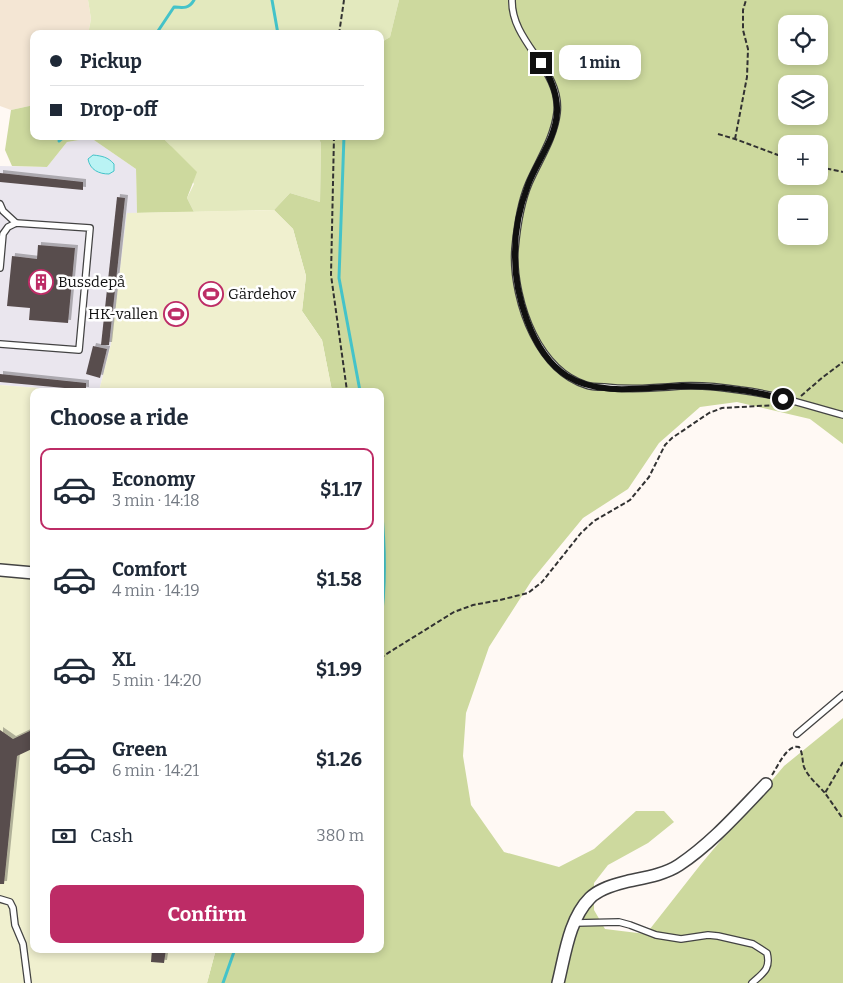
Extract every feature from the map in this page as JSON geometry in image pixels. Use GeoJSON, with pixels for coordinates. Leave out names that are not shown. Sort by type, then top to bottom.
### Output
{"type":"FeatureCollection","features":[{"type":"Feature","properties":{"kind":"street"},"geometry":{"type":"LineString","coordinates":[[0,570],[30,573]]}},
{"type":"Feature","properties":{"kind":"street"},"geometry":{"type":"LineString","coordinates":[[558,983],[574,923],[590,897],[601,890],[677,866],[705,846],[766,784]]}},
{"type":"Feature","properties":{"kind":"lane"},"geometry":{"type":"LineString","coordinates":[[512,0],[514,18],[522,36],[546,71],[555,92],[557,112],[551,138],[528,185],[519,215],[515,252],[517,283],[527,322],[539,346],[551,362],[567,376],[586,386],[613,388],[682,386],[740,390],[843,415]]}},
{"type":"Feature","properties":{"kind":"lane"},"geometry":{"type":"LineString","coordinates":[[0,204],[2,211],[16,224]]}},
{"type":"Feature","properties":{"kind":"lane"},"geometry":{"type":"LineString","coordinates":[[0,344],[79,350],[90,228],[16,224],[8,227],[3,234]]}},
{"type":"Feature","properties":{"kind":"lane"},"geometry":{"type":"LineString","coordinates":[[0,227],[3,234],[0,268]]}},
{"type":"Feature","properties":{"kind":"lane"},"geometry":{"type":"LineString","coordinates":[[797,734],[843,695]]}},
{"type":"Feature","properties":{"kind":"lane"},"geometry":{"type":"LineString","coordinates":[[0,898],[10,902],[13,908],[15,925],[23,944],[28,983]]}},
{"type":"Feature","properties":{"kind":"lane"},"geometry":{"type":"LineString","coordinates":[[574,923],[619,922],[666,937],[681,939],[708,935],[753,944],[767,953],[769,964],[767,970],[752,983]]}},
{"type":"Feature","properties":{"kind":"path"},"geometry":{"type":"LineString","coordinates":[[340,30],[344,0]]}},
{"type":"Feature","properties":{"kind":"path"},"geometry":{"type":"LineString","coordinates":[[735,139],[747,77],[748,49],[743,30],[743,10],[746,0]]}},
{"type":"Feature","properties":{"kind":"path"},"geometry":{"type":"LineString","coordinates":[[718,134],[778,155]]}},
{"type":"Feature","properties":{"kind":"path"},"geometry":{"type":"LineString","coordinates":[[334,140],[331,275],[347,388]]}},
{"type":"Feature","properties":{"kind":"path"},"geometry":{"type":"LineString","coordinates":[[828,169],[843,172]]}},
{"type":"Feature","properties":{"kind":"path"},"geometry":{"type":"LineString","coordinates":[[384,656],[454,612],[473,605],[528,592],[542,582],[581,532],[594,521],[630,500],[649,477],[666,445],[672,438],[709,413],[722,408],[767,407],[794,402],[822,377],[843,362]]}},
{"type":"Feature","properties":{"kind":"path"},"geometry":{"type":"LineString","coordinates":[[766,784],[789,748],[799,747],[808,773],[843,819]]}},
{"type":"Feature","properties":{"kind":"path"},"geometry":{"type":"LineString","coordinates":[[825,793],[843,762]]}},
{"type":"Feature","properties":{"kind":"shaded area"},"geometry":{"type":"Polygon","coordinates":[[[0,0],[88,0],[91,19],[89,30],[30,30],[30,106],[11,110],[0,106],[0,0]]]}},
{"type":"Feature","properties":{"kind":"shaded area"},"geometry":{"type":"Polygon","coordinates":[[[94,140],[136,169],[137,213],[128,213],[111,344],[100,388],[40,388],[0,385],[0,166],[47,167],[67,142],[94,140]]]}},
{"type":"Feature","properties":{"kind":"green space"},"geometry":{"type":"Polygon","coordinates":[[[88,0],[399,0],[390,37],[384,41],[384,30],[89,30],[91,19],[88,0]]]}},
{"type":"Feature","properties":{"kind":"green space"},"geometry":{"type":"Polygon","coordinates":[[[399,0],[843,0],[843,444],[810,419],[737,402],[700,407],[659,443],[628,489],[583,518],[532,580],[489,647],[466,713],[463,756],[471,805],[504,852],[559,867],[594,849],[636,811],[664,811],[674,822],[648,843],[608,865],[594,883],[594,910],[605,929],[646,934],[701,864],[784,766],[843,718],[843,983],[207,983],[215,953],[384,953],[384,388],[331,388],[322,340],[302,311],[306,276],[293,229],[274,210],[290,193],[320,202],[321,143],[319,140],[384,140],[384,41],[390,37],[399,0]]]}},
{"type":"Feature","properties":{"kind":"green space"},"geometry":{"type":"Polygon","coordinates":[[[30,106],[30,140],[79,140],[67,142],[47,167],[12,166],[5,150],[11,110],[30,106]]]}},
{"type":"Feature","properties":{"kind":"green space"},"geometry":{"type":"Polygon","coordinates":[[[94,140],[165,140],[197,172],[187,198],[194,212],[137,213],[136,169],[94,140]]]}},
{"type":"Feature","properties":{"kind":"green space"},"geometry":{"type":"Polygon","coordinates":[[[165,140],[319,140],[321,143],[320,202],[290,193],[274,210],[194,212],[187,198],[194,184],[165,140]]]}},
{"type":"Feature","properties":{"kind":"green space","name":"Gärdehov"},"geometry":{"type":"Polygon","coordinates":[[[274,210],[293,229],[306,276],[302,311],[322,340],[331,388],[100,388],[111,344],[127,213],[274,210]]]}},
{"type":"Feature","properties":{"kind":"green space"},"geometry":{"type":"Polygon","coordinates":[[[0,385],[40,388],[30,388],[30,953],[215,953],[207,983],[0,983],[0,385]]]}},
{"type":"Feature","properties":{"kind":"water"},"geometry":{"type":"Polygon","coordinates":[[[93,155],[102,156],[109,160],[114,164],[114,171],[109,174],[95,171],[88,159],[93,155]]]}},
{"type":"Feature","properties":{"kind":"building"},"geometry":{"type":"Polygon","coordinates":[[[0,173],[83,182],[83,190],[0,182],[0,173]]]}},
{"type":"Feature","properties":{"kind":"building"},"geometry":{"type":"Polygon","coordinates":[[[117,197],[125,198],[109,345],[101,345],[117,197]]]}},
{"type":"Feature","properties":{"kind":"building","name":"Bussdepå"},"geometry":{"type":"Polygon","coordinates":[[[38,245],[75,248],[68,323],[29,320],[30,308],[7,306],[12,256],[37,259],[38,245]]]}},
{"type":"Feature","properties":{"kind":"building"},"geometry":{"type":"Polygon","coordinates":[[[93,346],[107,349],[100,378],[86,374],[93,346]]]}},
{"type":"Feature","properties":{"kind":"building"},"geometry":{"type":"Polygon","coordinates":[[[0,374],[86,383],[86,388],[64,388],[0,382],[0,374]]]}},
{"type":"Feature","properties":{"kind":"building"},"geometry":{"type":"Polygon","coordinates":[[[0,730],[13,739],[30,731],[30,750],[17,756],[4,884],[0,884],[0,730]]]}},
{"type":"Feature","properties":{"kind":"building"},"geometry":{"type":"Polygon","coordinates":[[[152,953],[165,953],[164,963],[151,962],[152,953]]]}},
{"type":"Feature","properties":{"kind":"waterway"},"geometry":{"type":"LineString","coordinates":[[159,30],[174,7],[183,8],[194,0]]}},
{"type":"Feature","properties":{"kind":"waterway"},"geometry":{"type":"LineString","coordinates":[[272,0],[277,30]]}},
{"type":"Feature","properties":{"kind":"waterway"},"geometry":{"type":"LineString","coordinates":[[344,140],[339,278],[359,388]]}},
{"type":"Feature","properties":{"kind":"waterway"},"geometry":{"type":"LineString","coordinates":[[384,561],[384,594]]}},
{"type":"Feature","properties":{"kind":"waterway"},"geometry":{"type":"LineString","coordinates":[[223,983],[234,953]]}},
{"type":"Feature","properties":{"kind":"place","name":"Bussdepå"},"geometry":{"type":"Point","coordinates":[41,282]}},
{"type":"Feature","properties":{"kind":"place","name":"Gärdehov"},"geometry":{"type":"Point","coordinates":[211,294]}},
{"type":"Feature","properties":{"kind":"place","name":"HK-vallen"},"geometry":{"type":"Point","coordinates":[176,314]}},
{"type":"Feature","properties":{"kind":"route"},"geometry":{"type":"LineString","coordinates":[[541,63],[555,92],[557,112],[551,138],[528,185],[519,215],[515,252],[517,283],[527,322],[539,346],[551,362],[567,376],[586,386],[652,388],[682,386],[740,390],[783,399]]}}]}
